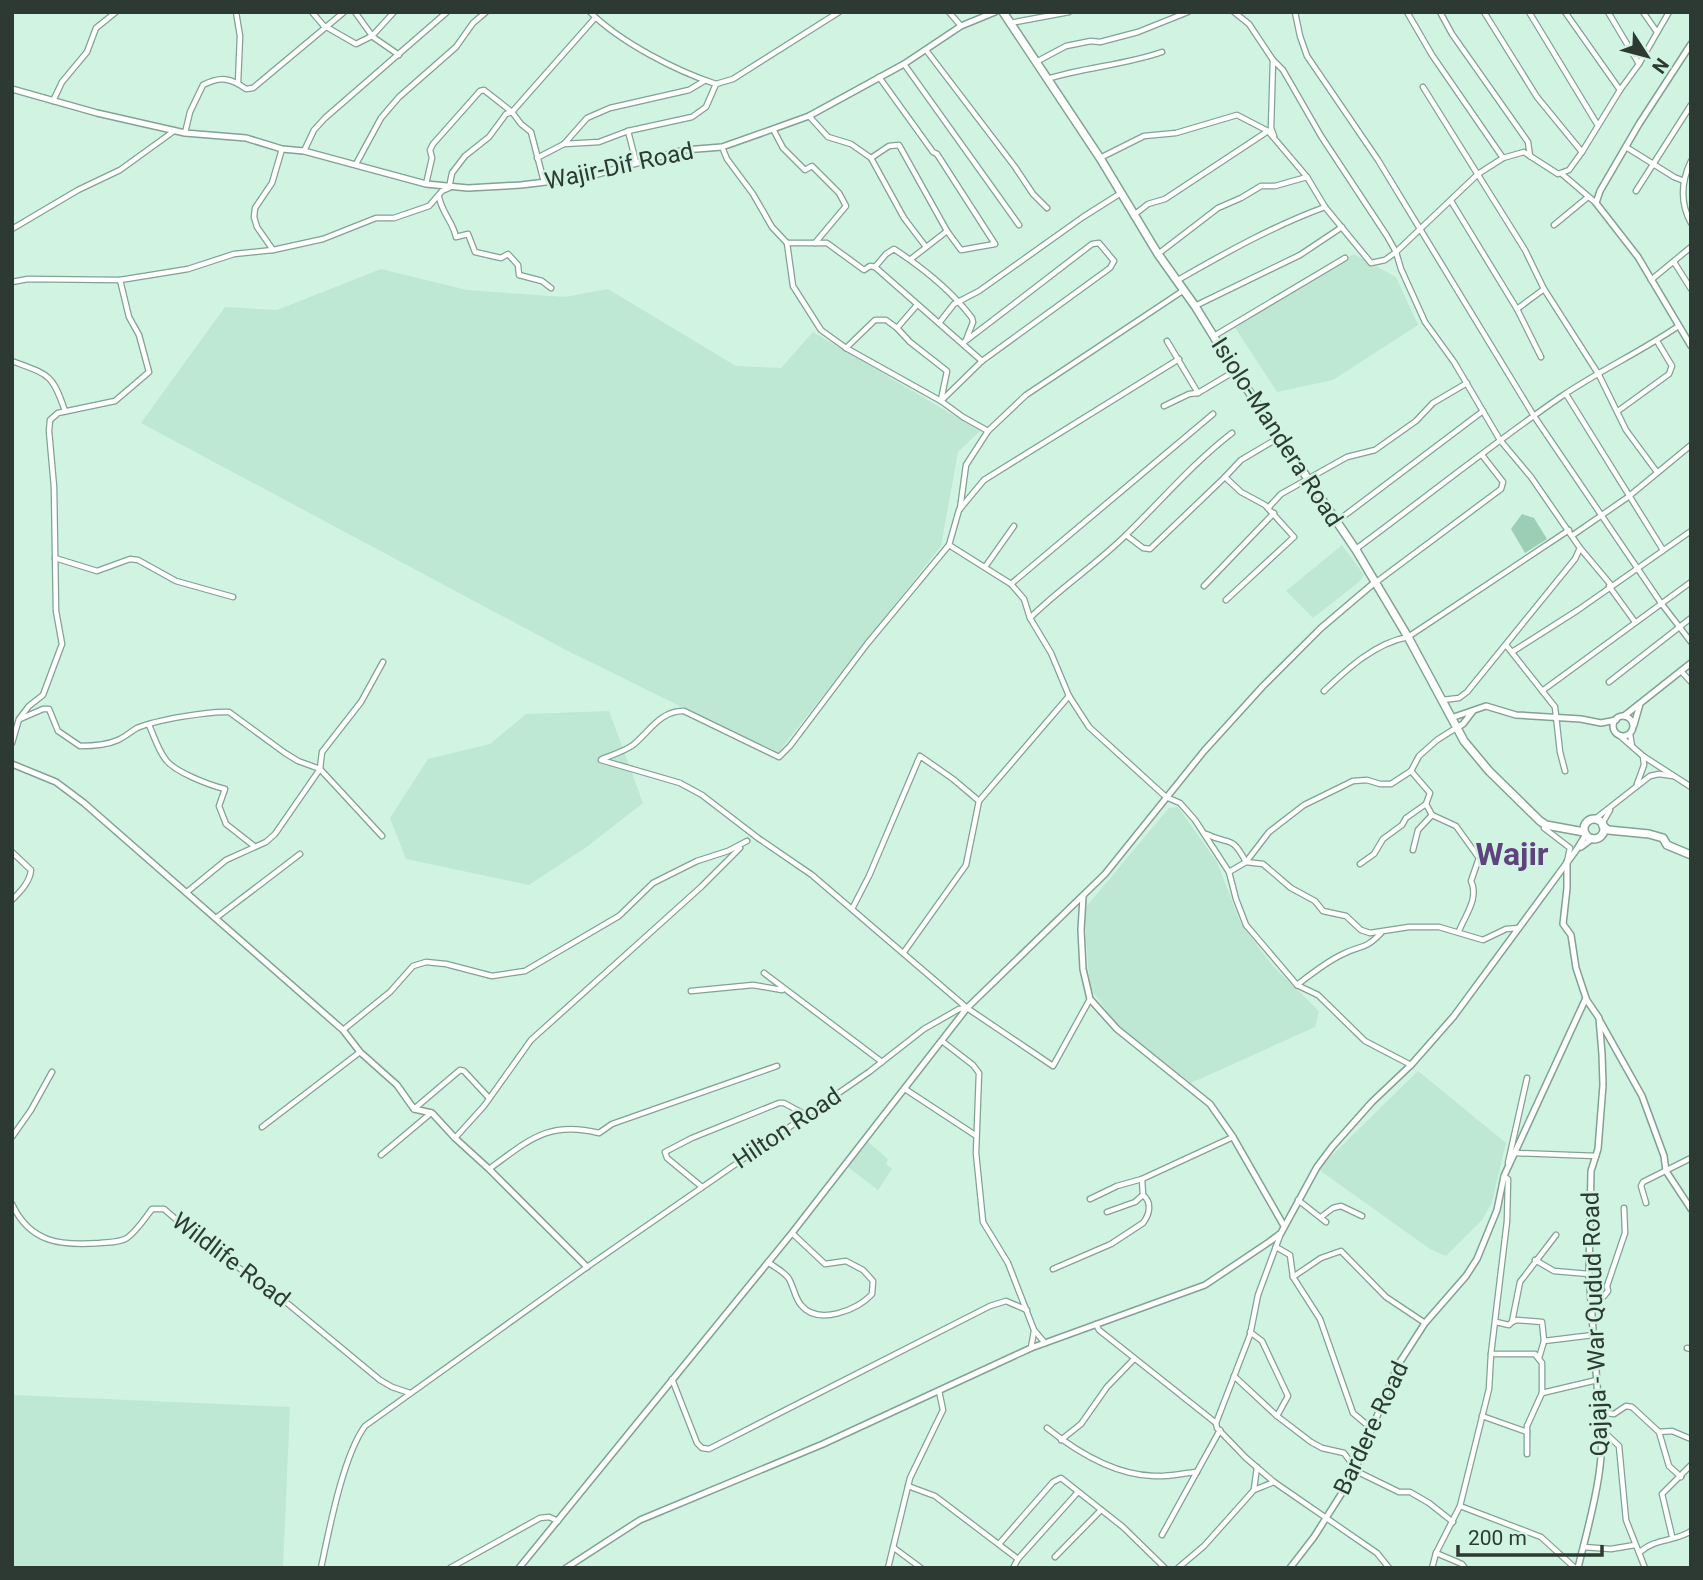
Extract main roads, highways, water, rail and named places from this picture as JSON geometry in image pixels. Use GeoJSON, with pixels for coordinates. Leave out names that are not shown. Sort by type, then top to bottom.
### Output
{"type":"FeatureCollection","features":[{"type":"Feature","properties":{"kind":"highway","name":"Isiolo-Mandera Road"},"geometry":{"type":"LineString","coordinates":[[1003,12],[1100,158],[1158,254],[1356,550],[1408,637],[1456,728],[1489,771],[1546,825],[1568,828]]}},
{"type":"Feature","properties":{"kind":"highway"},"geometry":{"type":"LineString","coordinates":[[1568,828],[1597,823],[1608,830],[1649,834],[1663,838],[1667,845],[1691,855]]}},
{"type":"Feature","properties":{"kind":"highway"},"geometry":{"type":"LineString","coordinates":[[1591,835],[1597,823]]}},
{"type":"Feature","properties":{"kind":"highway"},"geometry":{"type":"LineString","coordinates":[[1591,835],[1597,823]]}},
{"type":"Feature","properties":{"kind":"highway"},"geometry":{"type":"LineString","coordinates":[[1568,828],[1591,835],[1620,831]]}},
{"type":"Feature","properties":{"kind":"district","name":"Wajir"},"geometry":{"type":"Point","coordinates":[1512,854]}}]}
